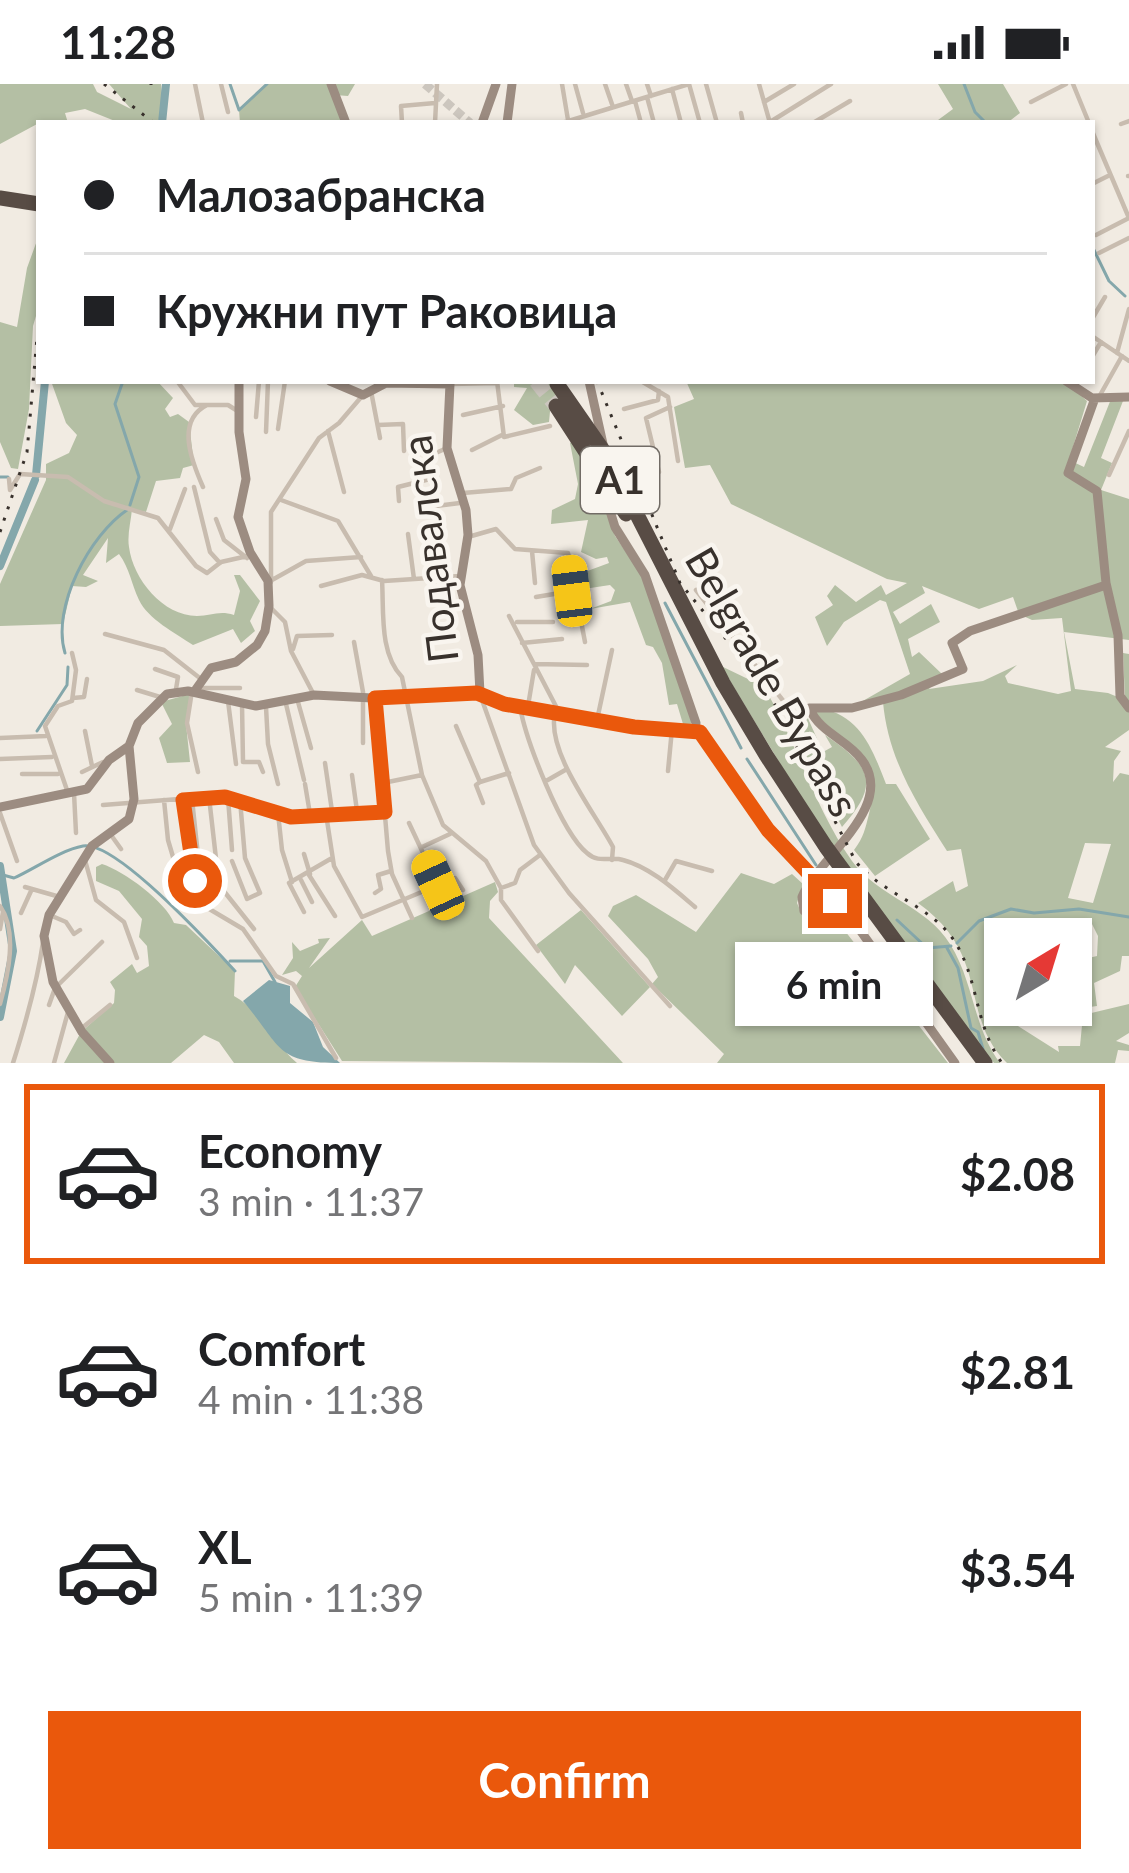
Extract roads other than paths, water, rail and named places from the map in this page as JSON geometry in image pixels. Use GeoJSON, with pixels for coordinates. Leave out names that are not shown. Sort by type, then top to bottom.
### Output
{"type":"FeatureCollection","features":[{"type":"Feature","properties":{"kind":"highway"},"geometry":{"type":"LineString","coordinates":[[0,201],[31,206]]}},
{"type":"Feature","properties":{"kind":"highway","name":"Belgrade Bypass"},"geometry":{"type":"LineString","coordinates":[[557,384],[607,456],[712,662],[766,755],[949,1022]]}},
{"type":"Feature","properties":{"kind":"highway","name":"Belgrade Bypass"},"geometry":{"type":"LineString","coordinates":[[556,406],[617,497],[760,758],[982,1063]]}},
{"type":"Feature","properties":{"kind":"street"},"geometry":{"type":"LineString","coordinates":[[195,84],[202,120]]}},
{"type":"Feature","properties":{"kind":"street"},"geometry":{"type":"LineString","coordinates":[[221,84],[229,101],[228,112]]}},
{"type":"Feature","properties":{"kind":"street"},"geometry":{"type":"LineString","coordinates":[[331,84],[345,120]]}},
{"type":"Feature","properties":{"kind":"street"},"geometry":{"type":"LineString","coordinates":[[435,120],[437,84]]}},
{"type":"Feature","properties":{"kind":"street"},"geometry":{"type":"LineString","coordinates":[[483,120],[496,84]]}},
{"type":"Feature","properties":{"kind":"street"},"geometry":{"type":"LineString","coordinates":[[507,120],[512,84]]}},
{"type":"Feature","properties":{"kind":"street"},"geometry":{"type":"LineString","coordinates":[[562,84],[566,120]]}},
{"type":"Feature","properties":{"kind":"street"},"geometry":{"type":"LineString","coordinates":[[575,84],[584,117],[689,84],[699,120]]}},
{"type":"Feature","properties":{"kind":"street"},"geometry":{"type":"LineString","coordinates":[[605,84],[613,107]]}},
{"type":"Feature","properties":{"kind":"street"},"geometry":{"type":"LineString","coordinates":[[626,84],[640,120]]}},
{"type":"Feature","properties":{"kind":"street"},"geometry":{"type":"LineString","coordinates":[[647,84],[653,120]]}},
{"type":"Feature","properties":{"kind":"street"},"geometry":{"type":"LineString","coordinates":[[706,84],[717,120]]}},
{"type":"Feature","properties":{"kind":"street"},"geometry":{"type":"LineString","coordinates":[[759,84],[769,120]]}},
{"type":"Feature","properties":{"kind":"street"},"geometry":{"type":"LineString","coordinates":[[764,102],[794,84]]}},
{"type":"Feature","properties":{"kind":"street"},"geometry":{"type":"LineString","coordinates":[[775,120],[831,84]]}},
{"type":"Feature","properties":{"kind":"street"},"geometry":{"type":"LineString","coordinates":[[1031,102],[1070,84],[1087,120]]}},
{"type":"Feature","properties":{"kind":"street"},"geometry":{"type":"LineString","coordinates":[[672,87],[681,120]]}},
{"type":"Feature","properties":{"kind":"street"},"geometry":{"type":"LineString","coordinates":[[818,120],[850,101]]}},
{"type":"Feature","properties":{"kind":"street"},"geometry":{"type":"LineString","coordinates":[[402,120],[401,106],[435,103]]}},
{"type":"Feature","properties":{"kind":"street"},"geometry":{"type":"LineString","coordinates":[[741,113],[742,120]]}},
{"type":"Feature","properties":{"kind":"street"},"geometry":{"type":"LineString","coordinates":[[1095,138],[1129,218],[1096,235]]}},
{"type":"Feature","properties":{"kind":"street"},"geometry":{"type":"LineString","coordinates":[[1095,183],[1111,175]]}},
{"type":"Feature","properties":{"kind":"street"},"geometry":{"type":"LineString","coordinates":[[1099,254],[1129,238]]}},
{"type":"Feature","properties":{"kind":"street"},"geometry":{"type":"LineString","coordinates":[[1095,314],[1105,297]]}},
{"type":"Feature","properties":{"kind":"street"},"geometry":{"type":"LineString","coordinates":[[1129,309],[1123,357],[1097,398],[1068,470],[1074,479],[1097,489],[1106,585],[1118,635],[1120,699],[1129,708]]}},
{"type":"Feature","properties":{"kind":"street"},"geometry":{"type":"LineString","coordinates":[[1095,338],[1123,357]]}},
{"type":"Feature","properties":{"kind":"street"},"geometry":{"type":"LineString","coordinates":[[1095,352],[1101,342]]}},
{"type":"Feature","properties":{"kind":"street"},"geometry":{"type":"LineString","coordinates":[[179,384],[191,403],[235,407],[246,479],[238,518],[249,556]]}},
{"type":"Feature","properties":{"kind":"street"},"geometry":{"type":"LineString","coordinates":[[239,384],[239,427]]}},
{"type":"Feature","properties":{"kind":"street"},"geometry":{"type":"LineString","coordinates":[[256,417],[259,384]]}},
{"type":"Feature","properties":{"kind":"street"},"geometry":{"type":"LineString","coordinates":[[266,432],[268,384]]}},
{"type":"Feature","properties":{"kind":"street"},"geometry":{"type":"LineString","coordinates":[[278,429],[285,384]]}},
{"type":"Feature","properties":{"kind":"street"},"geometry":{"type":"LineString","coordinates":[[340,384],[367,393]]}},
{"type":"Feature","properties":{"kind":"street"},"geometry":{"type":"LineString","coordinates":[[199,772],[187,723],[196,687],[214,667],[236,662],[259,642],[268,606],[270,517],[328,431],[383,384]]}},
{"type":"Feature","properties":{"kind":"street","name":"Подавалска"},"geometry":{"type":"LineString","coordinates":[[444,384],[447,448],[464,497],[468,537],[460,576],[478,660],[480,694],[511,772],[520,816],[540,855],[670,1006]]}},
{"type":"Feature","properties":{"kind":"street"},"geometry":{"type":"LineString","coordinates":[[498,384],[502,435]]}},
{"type":"Feature","properties":{"kind":"street"},"geometry":{"type":"LineString","coordinates":[[590,384],[602,431],[605,502],[645,574],[699,729],[759,819],[852,919],[955,1063]]}},
{"type":"Feature","properties":{"kind":"street"},"geometry":{"type":"LineString","coordinates":[[646,384],[668,397],[678,461]]}},
{"type":"Feature","properties":{"kind":"street"},"geometry":{"type":"LineString","coordinates":[[1075,384],[1097,398],[1129,397]]}},
{"type":"Feature","properties":{"kind":"street"},"geometry":{"type":"LineString","coordinates":[[624,409],[658,400],[659,392]]}},
{"type":"Feature","properties":{"kind":"street"},"geometry":{"type":"LineString","coordinates":[[367,393],[380,438]]}},
{"type":"Feature","properties":{"kind":"street"},"geometry":{"type":"LineString","coordinates":[[203,487],[188,429],[190,418],[206,405]]}},
{"type":"Feature","properties":{"kind":"street"},"geometry":{"type":"LineString","coordinates":[[463,415],[503,406]]}},
{"type":"Feature","properties":{"kind":"street"},"geometry":{"type":"LineString","coordinates":[[659,472],[646,418],[670,407]]}},
{"type":"Feature","properties":{"kind":"street"},"geometry":{"type":"LineString","coordinates":[[378,425],[403,424],[404,451]]}},
{"type":"Feature","properties":{"kind":"street"},"geometry":{"type":"LineString","coordinates":[[472,451],[502,435],[550,426]]}},
{"type":"Feature","properties":{"kind":"street"},"geometry":{"type":"LineString","coordinates":[[1109,475],[1129,430]]}},
{"type":"Feature","properties":{"kind":"street"},"geometry":{"type":"LineString","coordinates":[[328,431],[344,492]]}},
{"type":"Feature","properties":{"kind":"street"},"geometry":{"type":"LineString","coordinates":[[399,501],[398,487],[431,478],[429,456],[447,448]]}},
{"type":"Feature","properties":{"kind":"street"},"geometry":{"type":"LineString","coordinates":[[436,506],[510,489],[516,478],[540,467]]}},
{"type":"Feature","properties":{"kind":"street"},"geometry":{"type":"LineString","coordinates":[[10,479],[7,489],[11,490],[20,474],[68,477],[104,501],[151,514],[170,529],[202,571],[211,574],[220,563],[249,556]]}},
{"type":"Feature","properties":{"kind":"street"},"geometry":{"type":"LineString","coordinates":[[194,488],[210,552],[220,563]]}},
{"type":"Feature","properties":{"kind":"street"},"geometry":{"type":"LineString","coordinates":[[170,529],[184,489]]}},
{"type":"Feature","properties":{"kind":"street"},"geometry":{"type":"LineString","coordinates":[[284,497],[310,514],[335,519],[372,578]]}},
{"type":"Feature","properties":{"kind":"street"},"geometry":{"type":"LineString","coordinates":[[216,519],[224,540],[249,556],[270,582]]}},
{"type":"Feature","properties":{"kind":"street"},"geometry":{"type":"LineString","coordinates":[[468,537],[497,530],[514,549],[568,553],[585,642]]}},
{"type":"Feature","properties":{"kind":"street"},"geometry":{"type":"LineString","coordinates":[[408,534],[414,579]]}},
{"type":"Feature","properties":{"kind":"street"},"geometry":{"type":"LineString","coordinates":[[532,550],[535,583]]}},
{"type":"Feature","properties":{"kind":"street"},"geometry":{"type":"LineString","coordinates":[[270,582],[306,561],[361,556]]}},
{"type":"Feature","properties":{"kind":"street"},"geometry":{"type":"LineString","coordinates":[[321,586],[340,578],[460,576]]}},
{"type":"Feature","properties":{"kind":"street"},"geometry":{"type":"LineString","coordinates":[[382,580],[382,623],[393,667],[402,677],[422,775],[450,834],[486,861],[501,888],[501,900],[538,951]]}},
{"type":"Feature","properties":{"kind":"street"},"geometry":{"type":"LineString","coordinates":[[696,590],[763,670],[794,716],[809,708],[848,709],[920,688],[963,669],[952,643],[970,632],[1106,585]]}},
{"type":"Feature","properties":{"kind":"street"},"geometry":{"type":"LineString","coordinates":[[536,597],[572,591]]}},
{"type":"Feature","properties":{"kind":"street"},"geometry":{"type":"LineString","coordinates":[[268,606],[285,622],[291,653],[314,695]]}},
{"type":"Feature","properties":{"kind":"street"},"geometry":{"type":"LineString","coordinates":[[553,622],[512,619],[558,713],[553,726],[567,769],[613,847],[612,860]]}},
{"type":"Feature","properties":{"kind":"street"},"geometry":{"type":"LineString","coordinates":[[105,634],[155,647],[184,662],[196,687],[242,704],[266,705],[314,695],[480,694],[597,720],[699,729]]}},
{"type":"Feature","properties":{"kind":"street"},"geometry":{"type":"LineString","coordinates":[[291,653],[297,636],[332,635]]}},
{"type":"Feature","properties":{"kind":"street"},"geometry":{"type":"LineString","coordinates":[[126,639],[126,650]]}},
{"type":"Feature","properties":{"kind":"street"},"geometry":{"type":"LineString","coordinates":[[521,643],[562,639]]}},
{"type":"Feature","properties":{"kind":"street"},"geometry":{"type":"LineString","coordinates":[[354,642],[383,779],[392,871],[412,918]]}},
{"type":"Feature","properties":{"kind":"street"},"geometry":{"type":"LineString","coordinates":[[152,657],[155,647]]}},
{"type":"Feature","properties":{"kind":"street"},"geometry":{"type":"LineString","coordinates":[[597,720],[612,650]]}},
{"type":"Feature","properties":{"kind":"street"},"geometry":{"type":"LineString","coordinates":[[72,653],[76,670],[73,698]]}},
{"type":"Feature","properties":{"kind":"street"},"geometry":{"type":"LineString","coordinates":[[534,664],[587,664]]}},
{"type":"Feature","properties":{"kind":"street"},"geometry":{"type":"LineString","coordinates":[[534,664],[524,707],[544,782],[585,853],[628,862],[664,881],[695,907]]}},
{"type":"Feature","properties":{"kind":"street"},"geometry":{"type":"LineString","coordinates":[[155,669],[178,677],[176,691]]}},
{"type":"Feature","properties":{"kind":"street"},"geometry":{"type":"LineString","coordinates":[[76,833],[71,793],[52,758],[45,726],[56,707],[84,697],[87,679]]}},
{"type":"Feature","properties":{"kind":"street"},"geometry":{"type":"LineString","coordinates":[[13,1063],[24,1016],[33,1001],[49,915],[89,852],[126,824],[134,802],[129,746],[138,715],[176,691],[240,688]]}},
{"type":"Feature","properties":{"kind":"street"},"geometry":{"type":"LineString","coordinates":[[137,690],[162,698]]}},
{"type":"Feature","properties":{"kind":"street"},"geometry":{"type":"LineString","coordinates":[[363,743],[369,698]]}},
{"type":"Feature","properties":{"kind":"street"},"geometry":{"type":"LineString","coordinates":[[291,700],[311,748]]}},
{"type":"Feature","properties":{"kind":"street"},"geometry":{"type":"LineString","coordinates":[[291,700],[310,815]]}},
{"type":"Feature","properties":{"kind":"street"},"geometry":{"type":"LineString","coordinates":[[228,701],[236,764]]}},
{"type":"Feature","properties":{"kind":"street"},"geometry":{"type":"LineString","coordinates":[[242,704],[243,762],[260,762],[263,772]]}},
{"type":"Feature","properties":{"kind":"street"},"geometry":{"type":"LineString","coordinates":[[266,705],[268,744],[278,784]]}},
{"type":"Feature","properties":{"kind":"street"},"geometry":{"type":"LineString","coordinates":[[809,708],[820,727],[857,754],[868,770],[870,796],[858,820],[808,885],[802,900],[806,913],[819,921],[852,919]]}},
{"type":"Feature","properties":{"kind":"street"},"geometry":{"type":"LineString","coordinates":[[456,726],[480,782]]}},
{"type":"Feature","properties":{"kind":"street"},"geometry":{"type":"LineString","coordinates":[[668,771],[672,729]]}},
{"type":"Feature","properties":{"kind":"street"},"geometry":{"type":"LineString","coordinates":[[85,731],[92,766]]}},
{"type":"Feature","properties":{"kind":"street"},"geometry":{"type":"LineString","coordinates":[[0,738],[46,736]]}},
{"type":"Feature","properties":{"kind":"street"},"geometry":{"type":"LineString","coordinates":[[17,861],[0,810],[94,784],[107,763],[129,746]]}},
{"type":"Feature","properties":{"kind":"street"},"geometry":{"type":"LineString","coordinates":[[0,759],[52,758]]}},
{"type":"Feature","properties":{"kind":"street"},"geometry":{"type":"LineString","coordinates":[[82,772],[107,763]]}},
{"type":"Feature","properties":{"kind":"street"},"geometry":{"type":"LineString","coordinates":[[325,764],[332,858],[364,917],[456,878],[463,890]]}},
{"type":"Feature","properties":{"kind":"street"},"geometry":{"type":"LineString","coordinates":[[544,782],[567,769]]}},
{"type":"Feature","properties":{"kind":"street"},"geometry":{"type":"LineString","coordinates":[[483,803],[476,785],[511,772]]}},
{"type":"Feature","properties":{"kind":"street"},"geometry":{"type":"LineString","coordinates":[[22,774],[59,774]]}},
{"type":"Feature","properties":{"kind":"street"},"geometry":{"type":"LineString","coordinates":[[352,775],[357,813]]}},
{"type":"Feature","properties":{"kind":"street"},"geometry":{"type":"LineString","coordinates":[[371,777],[422,775]]}},
{"type":"Feature","properties":{"kind":"street"},"geometry":{"type":"LineString","coordinates":[[103,805],[209,796],[278,813],[385,812]]}},
{"type":"Feature","properties":{"kind":"street"},"geometry":{"type":"LineString","coordinates":[[209,796],[215,873],[238,913],[254,929]]}},
{"type":"Feature","properties":{"kind":"street"},"geometry":{"type":"LineString","coordinates":[[228,797],[232,850]]}},
{"type":"Feature","properties":{"kind":"street"},"geometry":{"type":"LineString","coordinates":[[183,800],[198,889],[208,900],[192,799]]}},
{"type":"Feature","properties":{"kind":"street"},"geometry":{"type":"LineString","coordinates":[[164,800],[168,840],[184,894],[243,929],[276,976],[293,984],[336,1058]]}},
{"type":"Feature","properties":{"kind":"street"},"geometry":{"type":"LineString","coordinates":[[232,861],[247,899],[260,893],[244,856],[240,800]]}},
{"type":"Feature","properties":{"kind":"street"},"geometry":{"type":"LineString","coordinates":[[278,813],[282,850],[304,912]]}},
{"type":"Feature","properties":{"kind":"street"},"geometry":{"type":"LineString","coordinates":[[409,823],[438,885]]}},
{"type":"Feature","properties":{"kind":"street"},"geometry":{"type":"LineString","coordinates":[[420,848],[450,834]]}},
{"type":"Feature","properties":{"kind":"street"},"geometry":{"type":"LineString","coordinates":[[111,835],[121,849]]}},
{"type":"Feature","properties":{"kind":"street"},"geometry":{"type":"LineString","coordinates":[[628,862],[635,851]]}},
{"type":"Feature","properties":{"kind":"street"},"geometry":{"type":"LineString","coordinates":[[89,852],[96,901],[124,922],[137,958]]}},
{"type":"Feature","properties":{"kind":"street"},"geometry":{"type":"LineString","coordinates":[[304,854],[309,874],[334,916]]}},
{"type":"Feature","properties":{"kind":"street"},"geometry":{"type":"LineString","coordinates":[[501,888],[515,883],[522,868],[540,855]]}},
{"type":"Feature","properties":{"kind":"street"},"geometry":{"type":"LineString","coordinates":[[294,882],[332,858]]}},
{"type":"Feature","properties":{"kind":"street"},"geometry":{"type":"LineString","coordinates":[[664,881],[676,861],[712,871]]}},
{"type":"Feature","properties":{"kind":"street"},"geometry":{"type":"LineString","coordinates":[[376,893],[381,889],[377,876],[392,871]]}},
{"type":"Feature","properties":{"kind":"street"},"geometry":{"type":"LineString","coordinates":[[294,882],[313,902]]}},
{"type":"Feature","properties":{"kind":"street"},"geometry":{"type":"LineString","coordinates":[[21,913],[28,888],[62,898]]}},
{"type":"Feature","properties":{"kind":"street"},"geometry":{"type":"LineString","coordinates":[[831,896],[833,918]]}},
{"type":"Feature","properties":{"kind":"street"},"geometry":{"type":"LineString","coordinates":[[833,918],[843,909]]}},
{"type":"Feature","properties":{"kind":"street"},"geometry":{"type":"LineString","coordinates":[[0,928],[1,912]]}},
{"type":"Feature","properties":{"kind":"street"},"geometry":{"type":"LineString","coordinates":[[0,1004],[9,944],[1,912]]}},
{"type":"Feature","properties":{"kind":"street"},"geometry":{"type":"LineString","coordinates":[[49,915],[66,922],[75,934],[80,930]]}},
{"type":"Feature","properties":{"kind":"street"},"geometry":{"type":"LineString","coordinates":[[44,936],[56,987],[81,1030],[110,1063]]}},
{"type":"Feature","properties":{"kind":"street"},"geometry":{"type":"LineString","coordinates":[[49,1005],[56,987],[102,942]]}},
{"type":"Feature","properties":{"kind":"street"},"geometry":{"type":"LineString","coordinates":[[81,1030],[110,1005]]}},
{"type":"Feature","properties":{"kind":"street"},"geometry":{"type":"LineString","coordinates":[[54,1063],[71,1008]]}},
{"type":"Feature","properties":{"kind":"water"},"geometry":{"type":"Polygon","coordinates":[[[269,980],[290,986],[290,1003],[313,1022],[323,1047],[340,1063],[291,1056],[274,1041],[243,1001],[269,980]]]}},
{"type":"Feature","properties":{"kind":"waterway"},"geometry":{"type":"LineString","coordinates":[[162,120],[166,84]]}},
{"type":"Feature","properties":{"kind":"waterway"},"geometry":{"type":"LineString","coordinates":[[230,84],[239,110],[267,84]]}},
{"type":"Feature","properties":{"kind":"waterway"},"geometry":{"type":"LineString","coordinates":[[964,84],[983,120]]}},
{"type":"Feature","properties":{"kind":"waterway"},"geometry":{"type":"LineString","coordinates":[[1095,252],[1109,281],[1125,296]]}},
{"type":"Feature","properties":{"kind":"waterway"},"geometry":{"type":"LineString","coordinates":[[36,475],[45,384]]}},
{"type":"Feature","properties":{"kind":"waterway"},"geometry":{"type":"LineString","coordinates":[[122,384],[115,404],[139,477],[130,505]]}},
{"type":"Feature","properties":{"kind":"waterway"},"geometry":{"type":"LineString","coordinates":[[0,477],[8,477]]}},
{"type":"Feature","properties":{"kind":"waterway"},"geometry":{"type":"LineString","coordinates":[[0,566],[35,480]]}},
{"type":"Feature","properties":{"kind":"waterway"},"geometry":{"type":"LineString","coordinates":[[65,653],[64,615],[77,574],[100,536],[127,510]]}},
{"type":"Feature","properties":{"kind":"waterway"},"geometry":{"type":"LineString","coordinates":[[665,603],[741,748]]}},
{"type":"Feature","properties":{"kind":"waterway"},"geometry":{"type":"LineString","coordinates":[[37,731],[67,685],[68,667]]}},
{"type":"Feature","properties":{"kind":"waterway"},"geometry":{"type":"LineString","coordinates":[[747,759],[816,865]]}},
{"type":"Feature","properties":{"kind":"waterway"},"geometry":{"type":"LineString","coordinates":[[3,875],[14,878],[75,848],[98,849],[139,876],[235,971]]}},
{"type":"Feature","properties":{"kind":"waterway"},"geometry":{"type":"LineString","coordinates":[[0,866],[13,951],[0,1017]]}},
{"type":"Feature","properties":{"kind":"waterway"},"geometry":{"type":"LineString","coordinates":[[957,943],[979,921],[1011,909],[1034,913],[1079,909],[1129,917]]}},
{"type":"Feature","properties":{"kind":"waterway"},"geometry":{"type":"LineString","coordinates":[[897,920],[927,948],[951,946]]}},
{"type":"Feature","properties":{"kind":"waterway"},"geometry":{"type":"LineString","coordinates":[[947,948],[958,968],[971,1028],[978,1032],[983,1049]]}},
{"type":"Feature","properties":{"kind":"waterway"},"geometry":{"type":"LineString","coordinates":[[230,961],[263,961],[275,982]]}},
{"type":"Feature","properties":{"kind":"tunnel"},"geometry":{"type":"LineString","coordinates":[[425,84],[467,120]]}},
{"type":"Feature","properties":{"kind":"tunnel"},"geometry":{"type":"LineString","coordinates":[[538,384],[556,406]]}},
{"type":"Feature","properties":{"kind":"railway"},"geometry":{"type":"LineString","coordinates":[[104,84],[150,120]]}},
{"type":"Feature","properties":{"kind":"railway"},"geometry":{"type":"LineString","coordinates":[[0,532],[27,452],[36,349]]}},
{"type":"Feature","properties":{"kind":"railway"},"geometry":{"type":"LineString","coordinates":[[598,384],[680,583],[767,689],[856,862],[932,917],[953,939],[968,969],[986,1033],[1002,1063]]}}]}
